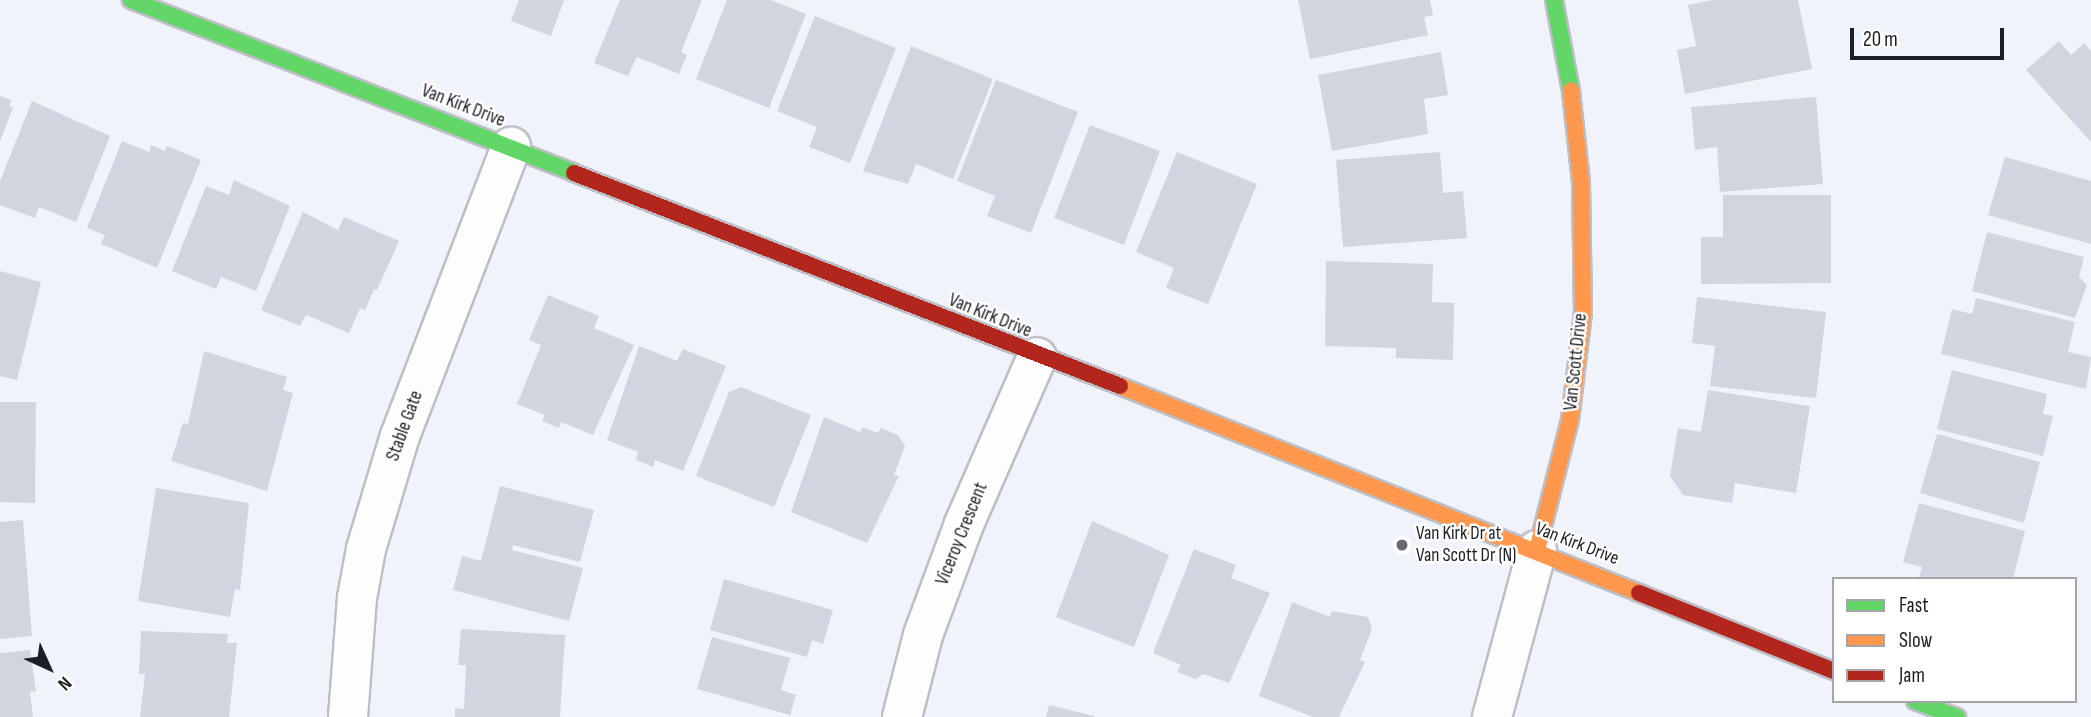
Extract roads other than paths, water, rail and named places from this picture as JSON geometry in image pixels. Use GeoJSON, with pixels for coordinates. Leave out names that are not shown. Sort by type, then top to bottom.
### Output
{"type":"FeatureCollection","features":[{"type":"Feature","properties":{"kind":"street","name":"Van Kirk Drive"},"geometry":{"type":"LineString","coordinates":[[131,0],[1537,551],[1832,670]]}},
{"type":"Feature","properties":{"kind":"street","name":"Van Scott Drive"},"geometry":{"type":"LineString","coordinates":[[1492,717],[1570,420],[1583,312],[1578,144],[1554,0]]}},
{"type":"Feature","properties":{"kind":"street","name":"Stable Gate"},"geometry":{"type":"LineString","coordinates":[[348,717],[357,598],[380,500],[511,147]]}},
{"type":"Feature","properties":{"kind":"street","name":"Viceroy Crescent"},"geometry":{"type":"LineString","coordinates":[[902,717],[923,635],[964,524],[1037,357]]}},
{"type":"Feature","properties":{"kind":"street"},"geometry":{"type":"LineString","coordinates":[[1919,703],[1957,717]]}},
{"type":"Feature","properties":{"kind":"place","name":"Van Kirk Dr at Van Scott Dr (N)"},"geometry":{"type":"Point","coordinates":[1402,545]}}]}
